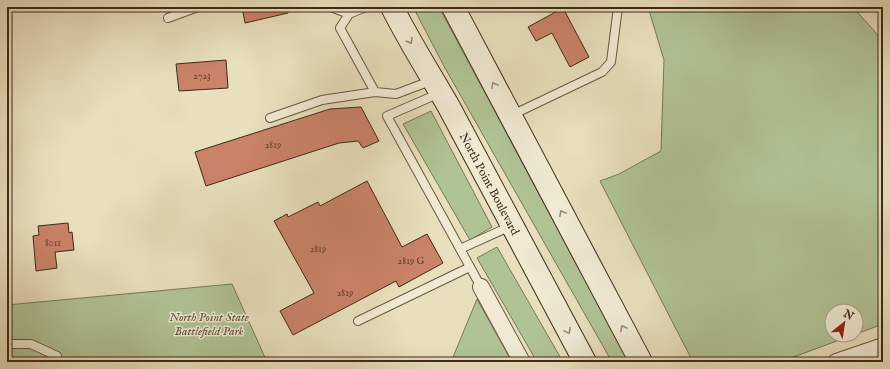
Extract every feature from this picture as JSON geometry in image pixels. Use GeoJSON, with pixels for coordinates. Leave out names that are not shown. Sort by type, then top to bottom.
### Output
{"type":"FeatureCollection","features":[{"type":"Feature","properties":{"kind":"main road","name":"North Point Boulevard"},"geometry":{"type":"LineString","coordinates":[[392,7],[534,265],[584,362]]}},
{"type":"Feature","properties":{"kind":"main road"},"geometry":{"type":"LineString","coordinates":[[453,7],[641,362]]}},
{"type":"Feature","properties":{"kind":"street"},"geometry":{"type":"LineString","coordinates":[[481,287],[522,362]]}},
{"type":"Feature","properties":{"kind":"street"},"geometry":{"type":"LineString","coordinates":[[836,362],[883,346]]}},
{"type":"Feature","properties":{"kind":"lane"},"geometry":{"type":"LineString","coordinates":[[168,18],[198,7]]}},
{"type":"Feature","properties":{"kind":"lane"},"geometry":{"type":"LineString","coordinates":[[331,7],[349,14]]}},
{"type":"Feature","properties":{"kind":"lane"},"geometry":{"type":"LineString","coordinates":[[366,7],[349,14],[340,28],[375,92]]}},
{"type":"Feature","properties":{"kind":"lane"},"geometry":{"type":"LineString","coordinates":[[511,116],[602,72],[611,62],[618,7]]}},
{"type":"Feature","properties":{"kind":"lane"},"geometry":{"type":"LineString","coordinates":[[270,118],[322,100],[375,92],[396,94],[436,86]]}},
{"type":"Feature","properties":{"kind":"lane"},"geometry":{"type":"LineString","coordinates":[[436,86],[387,116],[481,287]]}},
{"type":"Feature","properties":{"kind":"lane"},"geometry":{"type":"LineString","coordinates":[[460,249],[512,226]]}},
{"type":"Feature","properties":{"kind":"lane"},"geometry":{"type":"LineString","coordinates":[[358,321],[470,267]]}},
{"type":"Feature","properties":{"kind":"lane"},"geometry":{"type":"LineString","coordinates":[[7,344],[31,344],[57,356],[60,362]]}},
{"type":"Feature","properties":{"kind":"green space"},"geometry":{"type":"Polygon","coordinates":[[[413,7],[439,7],[629,362],[612,362],[445,68],[413,7]]]}},
{"type":"Feature","properties":{"kind":"green space"},"geometry":{"type":"Polygon","coordinates":[[[648,7],[853,7],[883,41],[883,324],[864,331],[864,303],[824,303],[824,343],[831,343],[780,362],[693,362],[600,181],[619,174],[661,151],[664,60],[648,7]]]}},
{"type":"Feature","properties":{"kind":"green space"},"geometry":{"type":"Polygon","coordinates":[[[431,111],[492,227],[470,240],[403,124],[431,111]]]}},
{"type":"Feature","properties":{"kind":"green space"},"geometry":{"type":"Polygon","coordinates":[[[497,247],[563,362],[537,362],[477,258],[497,247]]]}},
{"type":"Feature","properties":{"kind":"green space","name":"North Point State Battlefield Park"},"geometry":{"type":"Polygon","coordinates":[[[232,284],[267,362],[7,362],[7,305],[232,284]]]}},
{"type":"Feature","properties":{"kind":"green space"},"geometry":{"type":"Polygon","coordinates":[[[477,299],[512,362],[451,362],[477,299]]]}},
{"type":"Feature","properties":{"kind":"building"},"geometry":{"type":"Polygon","coordinates":[[[242,7],[287,7],[288,13],[245,23],[242,7]]]}},
{"type":"Feature","properties":{"kind":"building"},"geometry":{"type":"Polygon","coordinates":[[[563,8],[589,57],[570,67],[552,33],[536,41],[528,27],[563,8]]]}},
{"type":"Feature","properties":{"kind":"building"},"geometry":{"type":"Polygon","coordinates":[[[226,60],[228,88],[179,91],[176,64],[226,60]]]}},
{"type":"Feature","properties":{"kind":"building"},"geometry":{"type":"Polygon","coordinates":[[[361,107],[379,141],[363,148],[358,141],[339,143],[206,186],[195,152],[330,109],[361,107]]]}},
{"type":"Feature","properties":{"kind":"building"},"geometry":{"type":"Polygon","coordinates":[[[367,181],[402,247],[427,234],[443,263],[399,287],[396,281],[293,335],[280,311],[314,293],[274,221],[287,214],[288,217],[318,202],[320,206],[367,181]]]}},
{"type":"Feature","properties":{"kind":"building"},"geometry":{"type":"Polygon","coordinates":[[[68,223],[69,233],[72,232],[74,250],[55,252],[57,268],[36,271],[33,236],[39,235],[38,226],[68,223]]]}}]}
